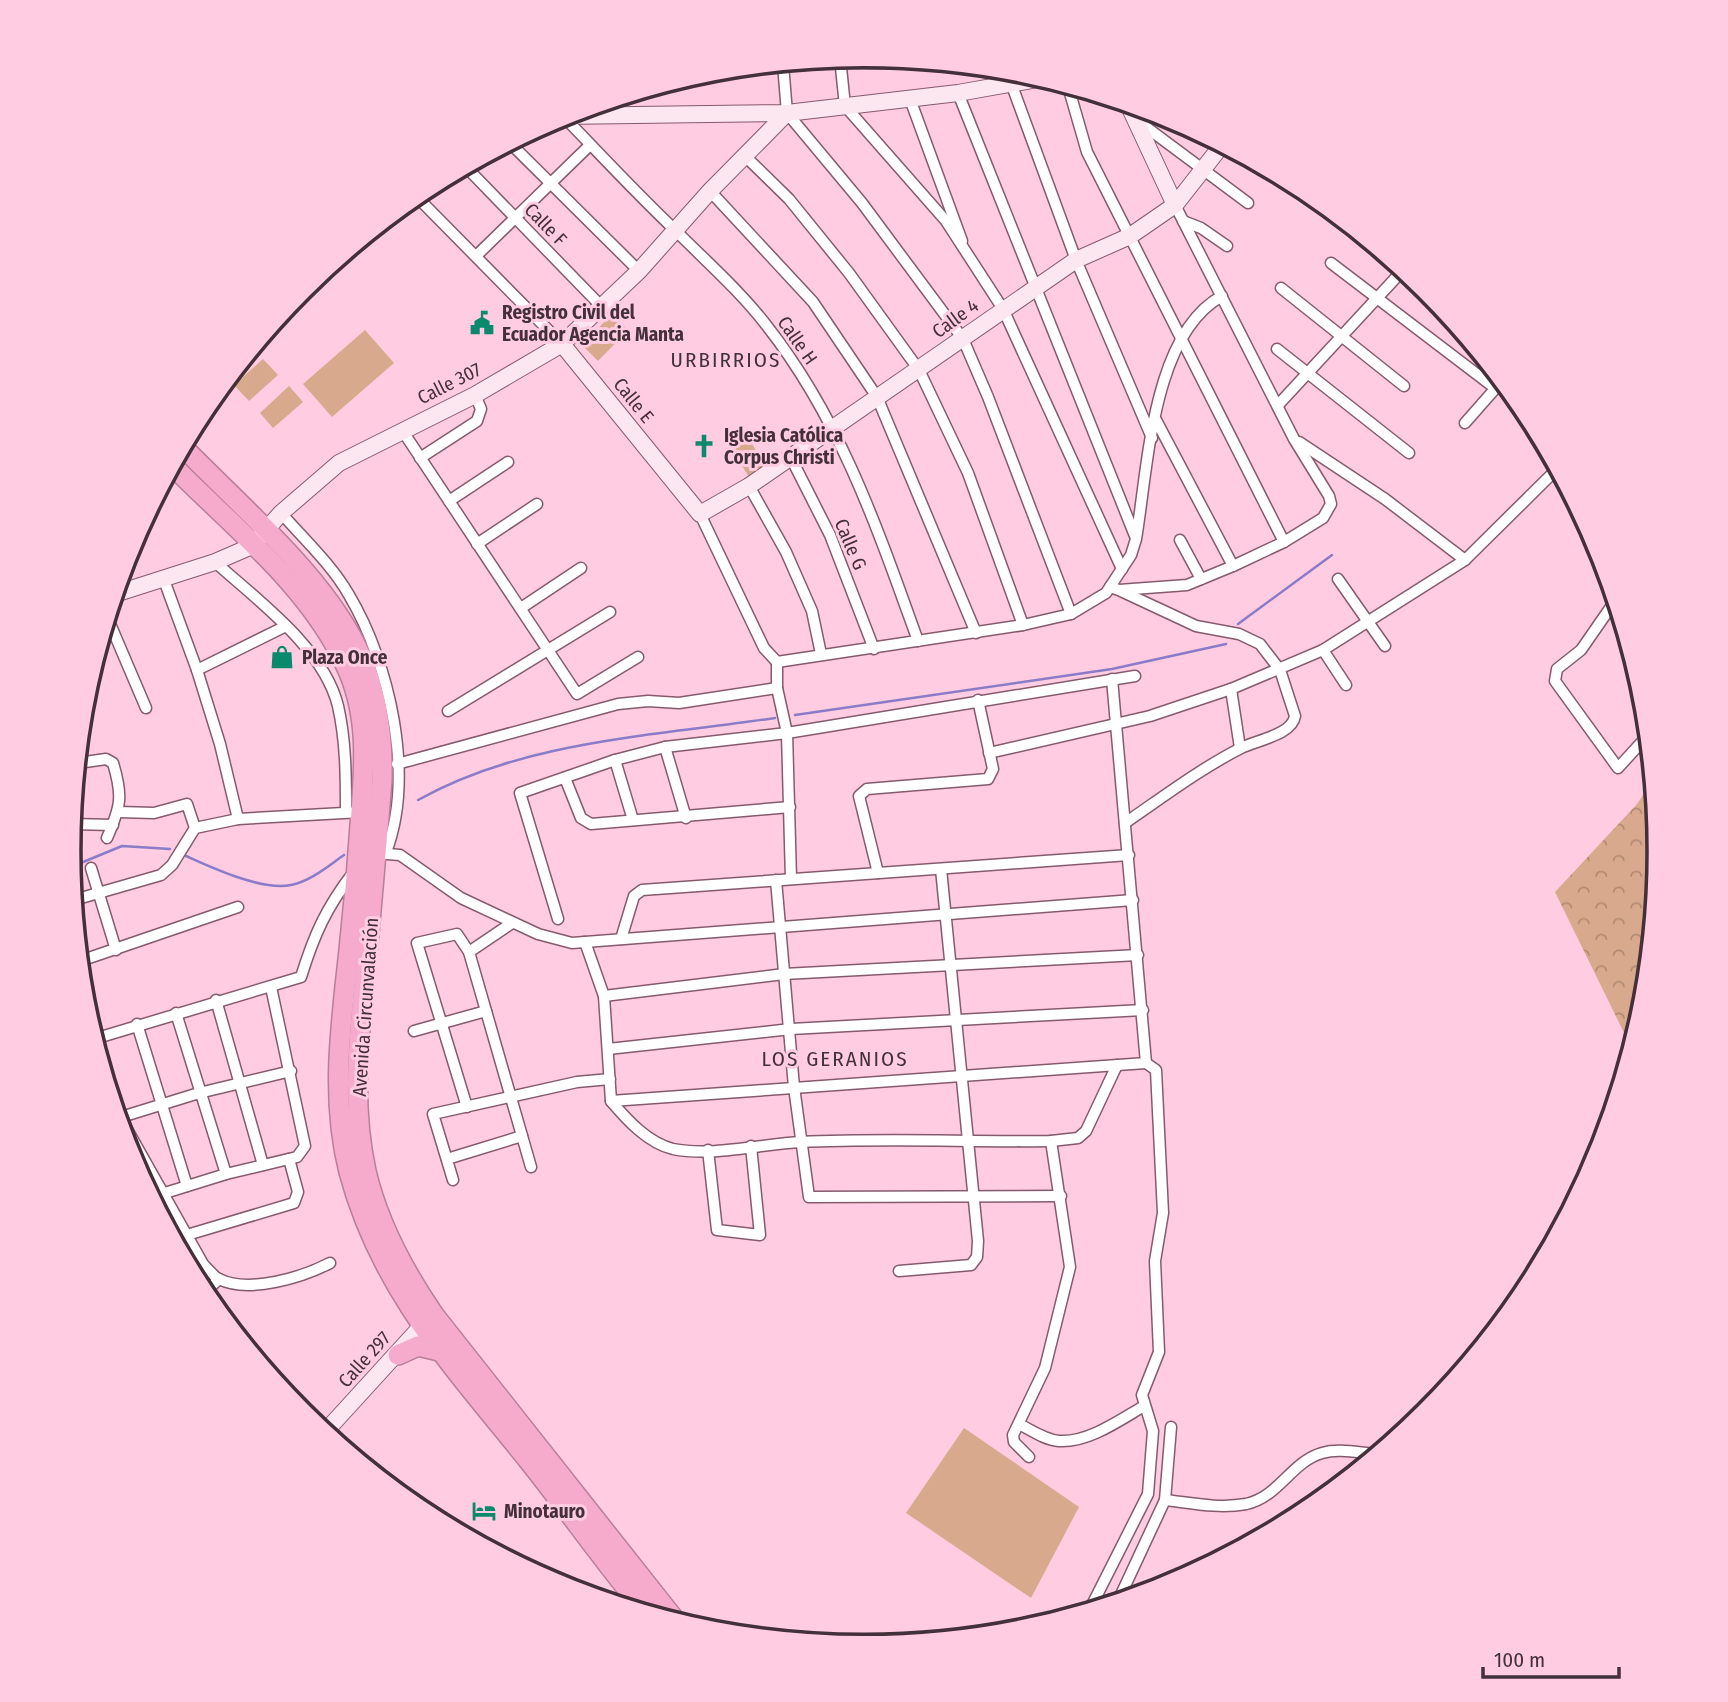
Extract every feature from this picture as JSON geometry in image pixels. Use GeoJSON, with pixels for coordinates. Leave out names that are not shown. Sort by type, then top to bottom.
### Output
{"type":"FeatureCollection","features":[{"type":"Feature","properties":{"kind":"highway","name":"Avenida Circunvalación"},"geometry":{"type":"LineString","coordinates":[[189,455],[304,599],[345,664],[361,708],[366,762],[354,812],[358,867],[338,1046],[339,1118],[349,1171],[369,1232],[395,1286],[427,1320],[664,1608]]}},
{"type":"Feature","properties":{"kind":"highway","name":"Avenida Circunvalación"},"geometry":{"type":"LineString","coordinates":[[180,472],[316,585],[338,615],[362,658],[378,708],[382,746],[381,852],[358,1052],[358,1120],[367,1173],[385,1229],[439,1351],[636,1599]]}},
{"type":"Feature","properties":{"kind":"highway"},"geometry":{"type":"LineString","coordinates":[[398,1354],[418,1346],[439,1351]]}},
{"type":"Feature","properties":{"kind":"street"},"geometry":{"type":"LineString","coordinates":[[841,69],[845,106],[894,158],[963,247],[1003,309],[1122,569]]}},
{"type":"Feature","properties":{"kind":"street"},"geometry":{"type":"LineString","coordinates":[[784,73],[787,113],[862,203],[962,339],[988,397],[1071,614]]}},
{"type":"Feature","properties":{"kind":"street"},"geometry":{"type":"LineString","coordinates":[[1011,83],[1076,260],[1152,438]]}},
{"type":"Feature","properties":{"kind":"street"},"geometry":{"type":"LineString","coordinates":[[597,116],[787,113],[958,93],[1014,83]]}},
{"type":"Feature","properties":{"kind":"street"},"geometry":{"type":"LineString","coordinates":[[958,93],[1136,539]]}},
{"type":"Feature","properties":{"kind":"street"},"geometry":{"type":"LineString","coordinates":[[1071,96],[1087,152],[1284,542]]}},
{"type":"Feature","properties":{"kind":"street"},"geometry":{"type":"LineString","coordinates":[[910,99],[961,232],[963,247]]}},
{"type":"Feature","properties":{"kind":"street","name":"Calle 307"},"geometry":{"type":"LineString","coordinates":[[126,591],[215,562],[258,538],[281,513],[339,463],[475,395],[562,344],[677,232],[710,191],[787,113]]}},
{"type":"Feature","properties":{"kind":"street"},"geometry":{"type":"LineString","coordinates":[[1114,588],[1187,585],[1284,542],[1323,518],[1331,504],[1329,496],[1294,439],[1175,205],[1144,120]]}},
{"type":"Feature","properties":{"kind":"street"},"geometry":{"type":"LineString","coordinates":[[1149,122],[1202,170],[1248,204]]}},
{"type":"Feature","properties":{"kind":"street","name":"Calle H"},"geometry":{"type":"LineString","coordinates":[[571,125],[698,250],[766,324],[833,426],[858,477],[918,642]]}},
{"type":"Feature","properties":{"kind":"street"},"geometry":{"type":"LineString","coordinates":[[476,256],[590,145]]}},
{"type":"Feature","properties":{"kind":"street"},"geometry":{"type":"LineString","coordinates":[[517,150],[639,271]]}},
{"type":"Feature","properties":{"kind":"street","name":"Calle 4"},"geometry":{"type":"LineString","coordinates":[[699,514],[749,486],[1076,260],[1130,236],[1175,205],[1216,152]]}},
{"type":"Feature","properties":{"kind":"street"},"geometry":{"type":"LineString","coordinates":[[745,156],[789,199],[849,273],[919,370],[968,473],[1023,625]]}},
{"type":"Feature","properties":{"kind":"street","name":"Calle F"},"geometry":{"type":"LineString","coordinates":[[472,173],[601,306]]}},
{"type":"Feature","properties":{"kind":"street"},"geometry":{"type":"LineString","coordinates":[[710,191],[813,302],[877,397],[976,633]]}},
{"type":"Feature","properties":{"kind":"street","name":"Calle E"},"geometry":{"type":"LineString","coordinates":[[424,204],[562,344],[699,514],[764,648],[777,663]]}},
{"type":"Feature","properties":{"kind":"street"},"geometry":{"type":"LineString","coordinates":[[1183,221],[1201,228],[1227,246]]}},
{"type":"Feature","properties":{"kind":"street"},"geometry":{"type":"LineString","coordinates":[[1331,262],[1486,376]]}},
{"type":"Feature","properties":{"kind":"street"},"geometry":{"type":"LineString","coordinates":[[1278,405],[1396,278]]}},
{"type":"Feature","properties":{"kind":"street"},"geometry":{"type":"LineString","coordinates":[[1281,288],[1404,386]]}},
{"type":"Feature","properties":{"kind":"street"},"geometry":{"type":"LineString","coordinates":[[791,879],[787,733],[777,688],[777,663],[821,654],[874,649],[1023,625],[1071,614],[1114,588],[1136,539],[1162,381],[1182,339],[1206,305],[1222,296]]}},
{"type":"Feature","properties":{"kind":"street"},"geometry":{"type":"LineString","coordinates":[[1278,349],[1409,453]]}},
{"type":"Feature","properties":{"kind":"street"},"geometry":{"type":"LineString","coordinates":[[1465,424],[1495,388]]}},
{"type":"Feature","properties":{"kind":"street"},"geometry":{"type":"LineString","coordinates":[[420,458],[477,421],[481,409],[475,395]]}},
{"type":"Feature","properties":{"kind":"street"},"geometry":{"type":"LineString","coordinates":[[1156,420],[1233,566]]}},
{"type":"Feature","properties":{"kind":"street"},"geometry":{"type":"LineString","coordinates":[[402,430],[577,694],[638,657]]}},
{"type":"Feature","properties":{"kind":"street"},"geometry":{"type":"LineString","coordinates":[[1294,439],[1385,499],[1465,560]]}},
{"type":"Feature","properties":{"kind":"street","name":"Calle G"},"geometry":{"type":"LineString","coordinates":[[790,456],[830,535],[874,649]]}},
{"type":"Feature","properties":{"kind":"street"},"geometry":{"type":"LineString","coordinates":[[449,501],[508,461]]}},
{"type":"Feature","properties":{"kind":"street"},"geometry":{"type":"LineString","coordinates":[[989,753],[1116,724],[1231,690],[1323,650],[1465,560],[1550,475]]}},
{"type":"Feature","properties":{"kind":"street"},"geometry":{"type":"LineString","coordinates":[[749,486],[786,552],[812,611],[821,654]]}},
{"type":"Feature","properties":{"kind":"street"},"geometry":{"type":"LineString","coordinates":[[477,544],[537,504]]}},
{"type":"Feature","properties":{"kind":"street"},"geometry":{"type":"LineString","coordinates":[[104,1036],[301,976],[314,935],[330,903],[358,867],[381,852],[393,834],[400,785],[391,700],[375,650],[349,594],[281,513]]}},
{"type":"Feature","properties":{"kind":"street"},"geometry":{"type":"LineString","coordinates":[[1180,540],[1201,579]]}},
{"type":"Feature","properties":{"kind":"street"},"geometry":{"type":"LineString","coordinates":[[83,898],[161,875],[172,865],[195,828],[238,818],[354,812],[338,704],[322,670],[286,626],[215,562]]}},
{"type":"Feature","properties":{"kind":"street"},"geometry":{"type":"LineString","coordinates":[[520,608],[581,568]]}},
{"type":"Feature","properties":{"kind":"street"},"geometry":{"type":"LineString","coordinates":[[1338,579],[1385,646]]}},
{"type":"Feature","properties":{"kind":"street"},"geometry":{"type":"LineString","coordinates":[[164,580],[197,670],[220,744],[238,818]]}},
{"type":"Feature","properties":{"kind":"street"},"geometry":{"type":"LineString","coordinates":[[1114,588],[1196,626],[1251,638],[1260,644],[1280,670],[1296,716],[1289,728],[1240,748],[1196,773],[1125,823]]}},
{"type":"Feature","properties":{"kind":"street"},"geometry":{"type":"LineString","coordinates":[[1608,610],[1581,650],[1557,669],[1555,681],[1618,768],[1639,745]]}},
{"type":"Feature","properties":{"kind":"street"},"geometry":{"type":"LineString","coordinates":[[448,711],[610,611]]}},
{"type":"Feature","properties":{"kind":"street"},"geometry":{"type":"LineString","coordinates":[[197,670],[286,626]]}},
{"type":"Feature","properties":{"kind":"street"},"geometry":{"type":"LineString","coordinates":[[113,631],[146,708]]}},
{"type":"Feature","properties":{"kind":"street"},"geometry":{"type":"LineString","coordinates":[[1323,650],[1346,685]]}},
{"type":"Feature","properties":{"kind":"street"},"geometry":{"type":"LineString","coordinates":[[558,919],[520,793],[615,760],[665,747],[787,733],[1135,676]]}},
{"type":"Feature","properties":{"kind":"street"},"geometry":{"type":"LineString","coordinates":[[1112,679],[1146,1063]]}},
{"type":"Feature","properties":{"kind":"street"},"geometry":{"type":"LineString","coordinates":[[397,764],[618,704],[648,701],[678,703],[777,688]]}},
{"type":"Feature","properties":{"kind":"street"},"geometry":{"type":"LineString","coordinates":[[1231,690],[1240,748]]}},
{"type":"Feature","properties":{"kind":"street"},"geometry":{"type":"LineString","coordinates":[[878,873],[858,801],[860,793],[867,789],[985,781],[993,769],[978,700]]}},
{"type":"Feature","properties":{"kind":"street"},"geometry":{"type":"LineString","coordinates":[[665,747],[686,818]]}},
{"type":"Feature","properties":{"kind":"street"},"geometry":{"type":"LineString","coordinates":[[87,762],[106,759],[113,763],[121,790],[119,812],[107,838]]}},
{"type":"Feature","properties":{"kind":"street"},"geometry":{"type":"LineString","coordinates":[[615,760],[633,820]]}},
{"type":"Feature","properties":{"kind":"street"},"geometry":{"type":"LineString","coordinates":[[565,778],[586,822],[686,818],[790,807]]}},
{"type":"Feature","properties":{"kind":"street"},"geometry":{"type":"LineString","coordinates":[[119,812],[154,813],[187,804],[195,828]]}},
{"type":"Feature","properties":{"kind":"street"},"geometry":{"type":"LineString","coordinates":[[82,824],[113,825]]}},
{"type":"Feature","properties":{"kind":"street"},"geometry":{"type":"LineString","coordinates":[[381,852],[400,855],[461,898],[512,923],[538,934],[572,943],[1133,900]]}},
{"type":"Feature","properties":{"kind":"street"},"geometry":{"type":"LineString","coordinates":[[621,939],[634,896],[642,890],[1129,855]]}},
{"type":"Feature","properties":{"kind":"street"},"geometry":{"type":"LineString","coordinates":[[91,868],[116,950]]}},
{"type":"Feature","properties":{"kind":"street"},"geometry":{"type":"LineString","coordinates":[[900,1271],[975,1262],[978,1241],[941,869]]}},
{"type":"Feature","properties":{"kind":"street"},"geometry":{"type":"LineString","coordinates":[[776,880],[794,1087],[809,1197],[1061,1196]]}},
{"type":"Feature","properties":{"kind":"street"},"geometry":{"type":"LineString","coordinates":[[89,958],[239,907]]}},
{"type":"Feature","properties":{"kind":"street"},"geometry":{"type":"LineString","coordinates":[[469,952],[512,923]]}},
{"type":"Feature","properties":{"kind":"street"},"geometry":{"type":"LineString","coordinates":[[467,1107],[417,943],[457,934],[469,952],[531,1167]]}},
{"type":"Feature","properties":{"kind":"street"},"geometry":{"type":"LineString","coordinates":[[585,942],[604,996],[611,1101],[625,1119],[647,1136],[673,1149],[708,1150],[801,1142],[1051,1141],[1079,1138],[1086,1131],[1117,1065]]}},
{"type":"Feature","properties":{"kind":"street"},"geometry":{"type":"LineString","coordinates":[[604,996],[784,974],[1138,955]]}},
{"type":"Feature","properties":{"kind":"street"},"geometry":{"type":"LineString","coordinates":[[161,1194],[226,1174],[297,1157],[305,1146],[271,987]]}},
{"type":"Feature","properties":{"kind":"street"},"geometry":{"type":"LineString","coordinates":[[216,1000],[263,1165]]}},
{"type":"Feature","properties":{"kind":"street"},"geometry":{"type":"LineString","coordinates":[[608,1049],[791,1029],[1143,1010]]}},
{"type":"Feature","properties":{"kind":"street"},"geometry":{"type":"LineString","coordinates":[[414,1031],[486,1011]]}},
{"type":"Feature","properties":{"kind":"street"},"geometry":{"type":"LineString","coordinates":[[176,1013],[226,1174]]}},
{"type":"Feature","properties":{"kind":"street"},"geometry":{"type":"LineString","coordinates":[[137,1024],[187,1186]]}},
{"type":"Feature","properties":{"kind":"street"},"geometry":{"type":"LineString","coordinates":[[611,1101],[1146,1063],[1156,1070],[1163,1213],[1155,1261],[1159,1352],[1144,1387],[1144,1406],[1153,1431],[1147,1494],[1095,1598]]}},
{"type":"Feature","properties":{"kind":"street"},"geometry":{"type":"LineString","coordinates":[[127,1114],[199,1093],[291,1071]]}},
{"type":"Feature","properties":{"kind":"street"},"geometry":{"type":"LineString","coordinates":[[453,1180],[433,1114],[577,1082],[610,1079]]}},
{"type":"Feature","properties":{"kind":"street"},"geometry":{"type":"LineString","coordinates":[[447,1159],[522,1136]]}},
{"type":"Feature","properties":{"kind":"street"},"geometry":{"type":"LineString","coordinates":[[1029,1457],[1013,1439],[1045,1368],[1066,1288],[1069,1245],[1051,1141]]}},
{"type":"Feature","properties":{"kind":"street"},"geometry":{"type":"LineString","coordinates":[[708,1150],[717,1230],[760,1236],[751,1146]]}},
{"type":"Feature","properties":{"kind":"street"},"geometry":{"type":"LineString","coordinates":[[187,1235],[294,1203],[298,1192],[289,1159]]}},
{"type":"Feature","properties":{"kind":"street"},"geometry":{"type":"LineString","coordinates":[[147,1165],[203,1265],[219,1279],[240,1283],[276,1282],[308,1275],[330,1263]]}},
{"type":"Feature","properties":{"kind":"street"},"geometry":{"type":"LineString","coordinates":[[212,1285],[219,1279]]}},
{"type":"Feature","properties":{"kind":"street","name":"Calle 297"},"geometry":{"type":"LineString","coordinates":[[332,1424],[427,1320]]}},
{"type":"Feature","properties":{"kind":"street"},"geometry":{"type":"LineString","coordinates":[[1019,1424],[1051,1440],[1065,1441],[1112,1426],[1144,1406]]}},
{"type":"Feature","properties":{"kind":"street"},"geometry":{"type":"LineString","coordinates":[[1123,1589],[1165,1500],[1171,1427]]}},
{"type":"Feature","properties":{"kind":"street"},"geometry":{"type":"LineString","coordinates":[[1165,1500],[1217,1506],[1248,1503],[1271,1494],[1303,1462],[1321,1453],[1364,1453]]}},
{"type":"Feature","properties":{"kind":"green space"},"geometry":{"type":"Polygon","coordinates":[[[612,314],[628,330],[598,361],[582,345],[612,314]]]}},
{"type":"Feature","properties":{"kind":"green space"},"geometry":{"type":"Polygon","coordinates":[[[365,330],[394,363],[332,417],[303,384],[365,330]]]}},
{"type":"Feature","properties":{"kind":"green space"},"geometry":{"type":"Polygon","coordinates":[[[263,359],[278,375],[249,401],[235,386],[263,359]]]}},
{"type":"Feature","properties":{"kind":"green space"},"geometry":{"type":"Polygon","coordinates":[[[289,386],[303,402],[273,428],[260,413],[289,386]]]}},
{"type":"Feature","properties":{"kind":"green space"},"geometry":{"type":"Polygon","coordinates":[[[749,439],[768,470],[751,480],[732,450],[749,439]]]}},
{"type":"Feature","properties":{"kind":"green space"},"geometry":{"type":"Polygon","coordinates":[[[1644,793],[1647,851],[1645,902],[1640,953],[1625,1034],[1555,892],[1644,793]]]}},
{"type":"Feature","properties":{"kind":"green space"},"geometry":{"type":"Polygon","coordinates":[[[964,1428],[1079,1507],[1031,1598],[906,1513],[964,1428]]]}},
{"type":"Feature","properties":{"kind":"waterway"},"geometry":{"type":"LineString","coordinates":[[1238,624],[1332,555]]}},
{"type":"Feature","properties":{"kind":"waterway"},"geometry":{"type":"LineString","coordinates":[[795,715],[1112,669],[1226,644]]}},
{"type":"Feature","properties":{"kind":"waterway"},"geometry":{"type":"LineString","coordinates":[[418,800],[459,780],[502,764],[547,752],[638,736],[775,718]]}},
{"type":"Feature","properties":{"kind":"waterway"},"geometry":{"type":"LineString","coordinates":[[81,863],[122,846],[170,849]]}},
{"type":"Feature","properties":{"kind":"waterway"},"geometry":{"type":"LineString","coordinates":[[186,856],[252,882],[279,886],[305,880],[344,855]]}},
{"type":"Feature","properties":{"kind":"place","name":"Registro Civil del Ecuador Agencia Manta"},"geometry":{"type":"Point","coordinates":[482,323]}},
{"type":"Feature","properties":{"kind":"place","name":"Iglesia Católica Corpus Christi"},"geometry":{"type":"Point","coordinates":[704,446]}},
{"type":"Feature","properties":{"kind":"place","name":"Plaza Once"},"geometry":{"type":"Point","coordinates":[282,657]}},
{"type":"Feature","properties":{"kind":"place","name":"Minotauro"},"geometry":{"type":"Point","coordinates":[484,1511]}},
{"type":"Feature","properties":{"kind":"district","name":"URBIRRIOS"},"geometry":{"type":"Point","coordinates":[726,360]}},
{"type":"Feature","properties":{"kind":"district","name":"LOS GERANIOS"},"geometry":{"type":"Point","coordinates":[835,1059]}}]}
